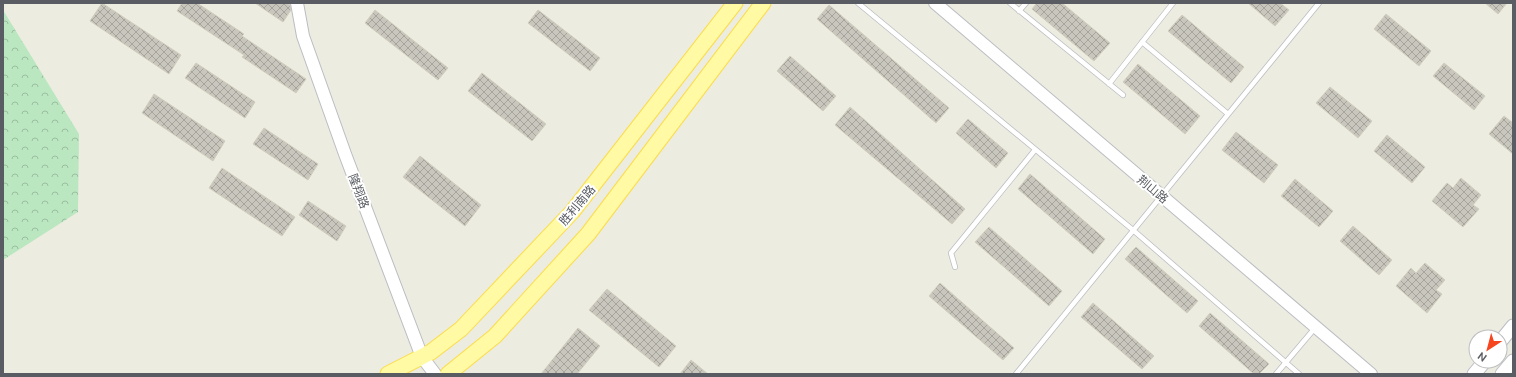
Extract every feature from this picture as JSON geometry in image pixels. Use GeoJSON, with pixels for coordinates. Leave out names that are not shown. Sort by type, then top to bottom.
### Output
{"type":"FeatureCollection","features":[{"type":"Feature","properties":{"kind":"main road","name":"胜利南路"},"geometry":{"type":"LineString","coordinates":[[388,374],[431,352],[461,329],[572,212],[735,3]]}},
{"type":"Feature","properties":{"kind":"main road","name":"胜利南路"},"geometry":{"type":"LineString","coordinates":[[448,374],[496,336],[588,234],[763,3]]}},
{"type":"Feature","properties":{"kind":"main road"},"geometry":{"type":"LineString","coordinates":[[1502,374],[1513,361]]}},
{"type":"Feature","properties":{"kind":"street","name":"隆翔路"},"geometry":{"type":"LineString","coordinates":[[297,3],[303,36],[345,154],[422,356],[435,374]]}},
{"type":"Feature","properties":{"kind":"street","name":"荆山路"},"geometry":{"type":"LineString","coordinates":[[935,3],[1161,196],[1317,326],[1371,374]]}},
{"type":"Feature","properties":{"kind":"lane"},"geometry":{"type":"LineString","coordinates":[[858,3],[1133,230],[1299,374]]}},
{"type":"Feature","properties":{"kind":"lane"},"geometry":{"type":"LineString","coordinates":[[1010,3],[1122,95]]}},
{"type":"Feature","properties":{"kind":"lane"},"geometry":{"type":"LineString","coordinates":[[1019,11],[1026,3]]}},
{"type":"Feature","properties":{"kind":"lane"},"geometry":{"type":"LineString","coordinates":[[1108,84],[1173,3]]}},
{"type":"Feature","properties":{"kind":"lane"},"geometry":{"type":"LineString","coordinates":[[1016,374],[1319,3]]}},
{"type":"Feature","properties":{"kind":"lane"},"geometry":{"type":"LineString","coordinates":[[1142,42],[1228,114]]}},
{"type":"Feature","properties":{"kind":"lane"},"geometry":{"type":"LineString","coordinates":[[955,267],[951,253],[1035,150]]}},
{"type":"Feature","properties":{"kind":"lane"},"geometry":{"type":"LineString","coordinates":[[1276,374],[1317,326]]}},
{"type":"Feature","properties":{"kind":"green space"},"geometry":{"type":"Polygon","coordinates":[[[3,10],[79,134],[78,212],[3,260],[3,10]]]}},
{"type":"Feature","properties":{"kind":"building"},"geometry":{"type":"Polygon","coordinates":[[[102,3],[181,55],[169,74],[90,21],[102,3]]]}},
{"type":"Feature","properties":{"kind":"building"},"geometry":{"type":"Polygon","coordinates":[[[182,3],[197,3],[244,34],[242,36],[306,79],[296,93],[242,57],[244,55],[177,11],[182,3]]]}},
{"type":"Feature","properties":{"kind":"building"},"geometry":{"type":"Polygon","coordinates":[[[255,3],[287,3],[290,5],[291,10],[283,22],[255,3]]]}},
{"type":"Feature","properties":{"kind":"building"},"geometry":{"type":"Polygon","coordinates":[[[1037,3],[1062,3],[1110,43],[1094,61],[1032,9],[1037,3]]]}},
{"type":"Feature","properties":{"kind":"building"},"geometry":{"type":"Polygon","coordinates":[[[1248,3],[1280,3],[1289,10],[1275,26],[1248,3]]]}},
{"type":"Feature","properties":{"kind":"building"},"geometry":{"type":"Polygon","coordinates":[[[1485,3],[1507,3],[1498,14],[1485,3]]]}},
{"type":"Feature","properties":{"kind":"building"},"geometry":{"type":"Polygon","coordinates":[[[829,5],[949,108],[936,123],[817,19],[829,5]]]}},
{"type":"Feature","properties":{"kind":"building"},"geometry":{"type":"Polygon","coordinates":[[[375,10],[448,68],[438,80],[365,23],[375,10]]]}},
{"type":"Feature","properties":{"kind":"building"},"geometry":{"type":"Polygon","coordinates":[[[538,10],[600,58],[590,71],[528,23],[538,10]]]}},
{"type":"Feature","properties":{"kind":"building"},"geometry":{"type":"Polygon","coordinates":[[[1386,14],[1431,51],[1419,66],[1374,29],[1386,14]]]}},
{"type":"Feature","properties":{"kind":"building"},"geometry":{"type":"Polygon","coordinates":[[[1182,15],[1244,67],[1231,83],[1168,31],[1182,15]]]}},
{"type":"Feature","properties":{"kind":"building"},"geometry":{"type":"Polygon","coordinates":[[[790,56],[836,96],[823,111],[777,71],[790,56]]]}},
{"type":"Feature","properties":{"kind":"building"},"geometry":{"type":"Polygon","coordinates":[[[196,63],[255,102],[245,118],[185,78],[196,63]]]}},
{"type":"Feature","properties":{"kind":"building"},"geometry":{"type":"Polygon","coordinates":[[[1444,63],[1485,96],[1474,110],[1433,76],[1444,63]]]}},
{"type":"Feature","properties":{"kind":"building"},"geometry":{"type":"Polygon","coordinates":[[[1138,64],[1200,116],[1185,134],[1123,82],[1138,64]]]}},
{"type":"Feature","properties":{"kind":"building"},"geometry":{"type":"Polygon","coordinates":[[[482,73],[546,124],[532,141],[468,91],[482,73]]]}},
{"type":"Feature","properties":{"kind":"building"},"geometry":{"type":"Polygon","coordinates":[[[1330,87],[1372,121],[1358,138],[1316,103],[1330,87]]]}},
{"type":"Feature","properties":{"kind":"building"},"geometry":{"type":"Polygon","coordinates":[[[154,94],[225,141],[213,161],[142,113],[154,94]]]}},
{"type":"Feature","properties":{"kind":"building"},"geometry":{"type":"Polygon","coordinates":[[[850,107],[965,209],[952,224],[835,125],[850,107]]]}},
{"type":"Feature","properties":{"kind":"building"},"geometry":{"type":"Polygon","coordinates":[[[1504,116],[1513,123],[1513,154],[1489,134],[1504,116]]]}},
{"type":"Feature","properties":{"kind":"building"},"geometry":{"type":"Polygon","coordinates":[[[968,119],[1008,153],[996,168],[956,133],[968,119]]]}},
{"type":"Feature","properties":{"kind":"building"},"geometry":{"type":"Polygon","coordinates":[[[264,128],[318,164],[308,180],[253,144],[264,128]]]}},
{"type":"Feature","properties":{"kind":"building"},"geometry":{"type":"Polygon","coordinates":[[[1236,132],[1278,165],[1264,183],[1222,150],[1236,132]]]}},
{"type":"Feature","properties":{"kind":"building"},"geometry":{"type":"Polygon","coordinates":[[[1387,135],[1425,167],[1412,183],[1374,151],[1387,135]]]}},
{"type":"Feature","properties":{"kind":"building"},"geometry":{"type":"Polygon","coordinates":[[[420,156],[481,205],[465,226],[403,177],[420,156]]]}},
{"type":"Feature","properties":{"kind":"building"},"geometry":{"type":"Polygon","coordinates":[[[222,168],[295,217],[282,236],[209,188],[222,168]]]}},
{"type":"Feature","properties":{"kind":"building"},"geometry":{"type":"Polygon","coordinates":[[[1030,174],[1105,239],[1093,254],[1018,189],[1030,174]]]}},
{"type":"Feature","properties":{"kind":"building"},"geometry":{"type":"Polygon","coordinates":[[[1461,178],[1481,195],[1473,205],[1479,209],[1463,227],[1432,201],[1447,183],[1453,188],[1461,178]]]}},
{"type":"Feature","properties":{"kind":"building"},"geometry":{"type":"Polygon","coordinates":[[[1295,179],[1333,211],[1319,227],[1281,196],[1295,179]]]}},
{"type":"Feature","properties":{"kind":"building"},"geometry":{"type":"Polygon","coordinates":[[[308,201],[346,226],[337,241],[299,215],[308,201]]]}},
{"type":"Feature","properties":{"kind":"building"},"geometry":{"type":"Polygon","coordinates":[[[1353,226],[1392,260],[1379,275],[1340,241],[1353,226]]]}},
{"type":"Feature","properties":{"kind":"building"},"geometry":{"type":"Polygon","coordinates":[[[989,227],[1062,291],[1049,306],[975,242],[989,227]]]}},
{"type":"Feature","properties":{"kind":"building"},"geometry":{"type":"Polygon","coordinates":[[[1136,247],[1198,301],[1187,313],[1125,259],[1136,247]]]}},
{"type":"Feature","properties":{"kind":"building"},"geometry":{"type":"Polygon","coordinates":[[[1425,263],[1445,280],[1436,290],[1442,294],[1427,313],[1396,286],[1411,268],[1416,273],[1425,263]]]}},
{"type":"Feature","properties":{"kind":"building"},"geometry":{"type":"Polygon","coordinates":[[[940,283],[1014,348],[1003,360],[929,296],[940,283]]]}},
{"type":"Feature","properties":{"kind":"building"},"geometry":{"type":"Polygon","coordinates":[[[607,289],[676,346],[659,367],[589,310],[607,289]]]}},
{"type":"Feature","properties":{"kind":"building"},"geometry":{"type":"Polygon","coordinates":[[[1093,303],[1154,356],[1142,369],[1081,317],[1093,303]]]}},
{"type":"Feature","properties":{"kind":"building"},"geometry":{"type":"Polygon","coordinates":[[[1210,313],[1269,364],[1259,374],[1254,374],[1199,326],[1210,313]]]}},
{"type":"Feature","properties":{"kind":"building"},"geometry":{"type":"Polygon","coordinates":[[[578,328],[600,346],[577,374],[541,374],[578,328]]]}},
{"type":"Feature","properties":{"kind":"building"},"geometry":{"type":"Polygon","coordinates":[[[691,360],[708,374],[680,374],[691,360]]]}}]}
